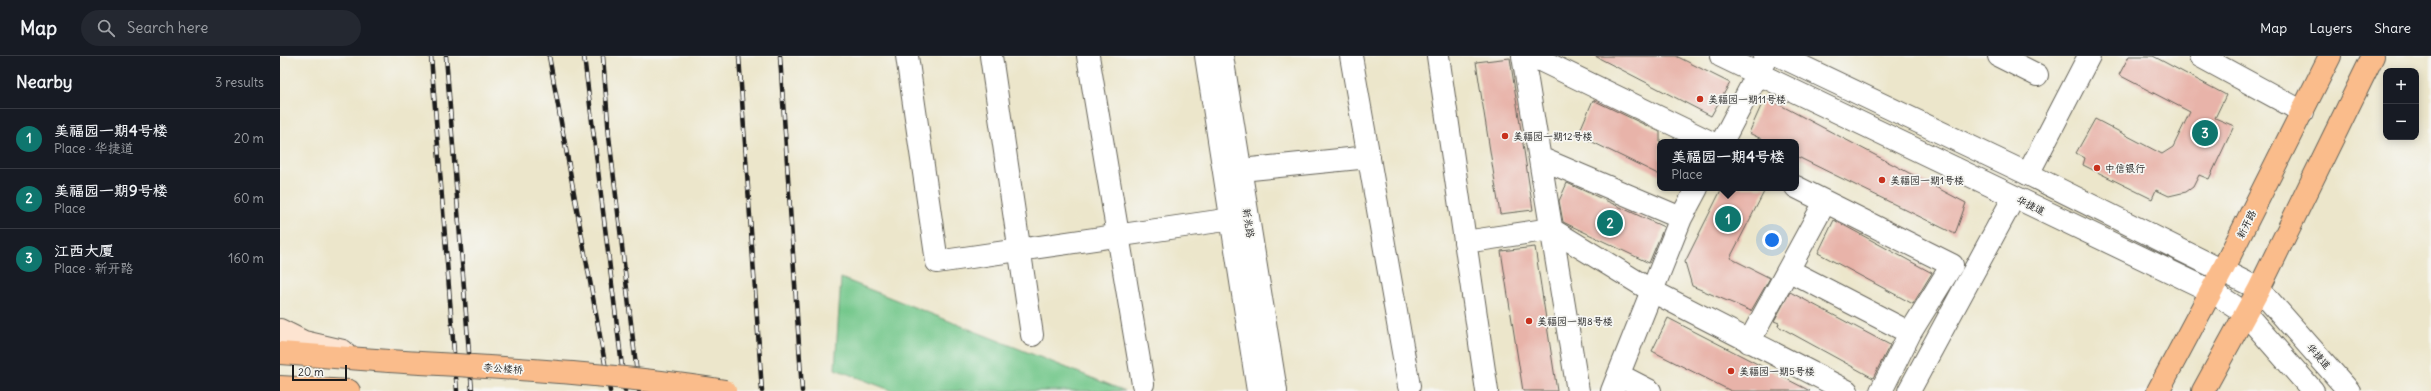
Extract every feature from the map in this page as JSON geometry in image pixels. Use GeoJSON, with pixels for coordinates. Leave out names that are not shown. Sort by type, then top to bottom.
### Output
{"type":"FeatureCollection","features":[{"type":"Feature","properties":{"kind":"main road","name":"新开路"},"geometry":{"type":"LineString","coordinates":[[2158,391],[2223,269],[2330,56]]}},
{"type":"Feature","properties":{"kind":"main road"},"geometry":{"type":"LineString","coordinates":[[2203,391],[2259,289],[2373,56]]}},
{"type":"Feature","properties":{"kind":"main road"},"geometry":{"type":"LineString","coordinates":[[280,330],[304,342],[389,361]]}},
{"type":"Feature","properties":{"kind":"main road","name":"李公楼桥"},"geometry":{"type":"LineString","coordinates":[[280,353],[646,379],[725,391]]}},
{"type":"Feature","properties":{"kind":"main road"},"geometry":{"type":"LineString","coordinates":[[280,387],[349,391]]}},
{"type":"Feature","properties":{"kind":"street"},"geometry":{"type":"LineString","coordinates":[[907,56],[937,262],[1119,237],[1232,219]]}},
{"type":"Feature","properties":{"kind":"street"},"geometry":{"type":"LineString","coordinates":[[991,56],[1021,250],[1032,335]]}},
{"type":"Feature","properties":{"kind":"street"},"geometry":{"type":"LineString","coordinates":[[1088,56],[1143,384]]}},
{"type":"Feature","properties":{"kind":"street","name":"新兆路"},"geometry":{"type":"LineString","coordinates":[[1206,56],[1258,391]]}},
{"type":"Feature","properties":{"kind":"street","name":"新兆路"},"geometry":{"type":"LineString","coordinates":[[1222,56],[1276,391]]}},
{"type":"Feature","properties":{"kind":"street"},"geometry":{"type":"LineString","coordinates":[[1351,56],[1409,386]]}},
{"type":"Feature","properties":{"kind":"street"},"geometry":{"type":"LineString","coordinates":[[1438,56],[1487,391]]}},
{"type":"Feature","properties":{"kind":"street"},"geometry":{"type":"LineString","coordinates":[[1524,56],[1578,391]]}},
{"type":"Feature","properties":{"kind":"street"},"geometry":{"type":"LineString","coordinates":[[1532,56],[1704,139]]}},
{"type":"Feature","properties":{"kind":"street","name":"华捷道"},"geometry":{"type":"LineString","coordinates":[[1721,56],[1762,65],[2014,197],[2211,292],[2246,313],[2313,391]]}},
{"type":"Feature","properties":{"kind":"street","name":"华捷道"},"geometry":{"type":"LineString","coordinates":[[1780,56],[2028,174],[2223,269],[2259,289],[2349,391]]}},
{"type":"Feature","properties":{"kind":"street"},"geometry":{"type":"LineString","coordinates":[[1999,56],[2037,75]]}},
{"type":"Feature","properties":{"kind":"street"},"geometry":{"type":"LineString","coordinates":[[2028,174],[2088,56]]}},
{"type":"Feature","properties":{"kind":"street"},"geometry":{"type":"LineString","coordinates":[[2200,56],[2303,112]]}},
{"type":"Feature","properties":{"kind":"street"},"geometry":{"type":"LineString","coordinates":[[1724,139],[1762,65]]}},
{"type":"Feature","properties":{"kind":"street"},"geometry":{"type":"LineString","coordinates":[[1241,170],[1369,157]]}},
{"type":"Feature","properties":{"kind":"street"},"geometry":{"type":"LineString","coordinates":[[1540,158],[1681,218]]}},
{"type":"Feature","properties":{"kind":"street"},"geometry":{"type":"LineString","coordinates":[[1799,189],[1952,265],[1910,333],[1881,391]]}},
{"type":"Feature","properties":{"kind":"street"},"geometry":{"type":"LineString","coordinates":[[1650,391],[1616,383],[1681,218],[1695,191]]}},
{"type":"Feature","properties":{"kind":"street"},"geometry":{"type":"LineString","coordinates":[[1909,391],[2014,197]]}},
{"type":"Feature","properties":{"kind":"street"},"geometry":{"type":"LineString","coordinates":[[1750,342],[1825,202]]}},
{"type":"Feature","properties":{"kind":"street"},"geometry":{"type":"LineString","coordinates":[[1465,242],[1551,229],[1652,291],[1847,391]]}},
{"type":"Feature","properties":{"kind":"street"},"geometry":{"type":"LineString","coordinates":[[1788,270],[1910,333]]}},
{"type":"Feature","properties":{"kind":"green space"},"geometry":{"type":"Polygon","coordinates":[[[841,278],[1125,391],[893,391],[835,369],[841,278]]]}},
{"type":"Feature","properties":{"kind":"building","name":"美福园一期11号楼"},"geometry":{"type":"Polygon","coordinates":[[[1595,56],[1676,56],[1730,83],[1711,116],[1595,56]]]}},
{"type":"Feature","properties":{"kind":"building"},"geometry":{"type":"Polygon","coordinates":[[[2129,56],[2153,56],[2226,95],[2215,118],[2234,126],[2209,179],[2199,175],[2193,187],[2186,192],[2169,196],[2156,190],[2152,199],[2083,165],[2085,158],[2076,153],[2095,119],[2162,154],[2173,147],[2190,112],[2119,75],[2129,56]]]}},
{"type":"Feature","properties":{"kind":"building","name":"美福园一期12号楼"},"geometry":{"type":"Polygon","coordinates":[[[1510,58],[1533,210],[1500,214],[1476,62],[1510,58]]]}},
{"type":"Feature","properties":{"kind":"building","name":"美福园一期1号楼"},"geometry":{"type":"Polygon","coordinates":[[[1765,97],[1966,203],[1955,234],[1799,157],[1799,139],[1762,139],[1749,133],[1765,97]]]}},
{"type":"Feature","properties":{"kind":"building"},"geometry":{"type":"Polygon","coordinates":[[[1593,100],[1660,132],[1660,139],[1657,139],[1657,174],[1578,135],[1593,100]]]}},
{"type":"Feature","properties":{"kind":"building"},"geometry":{"type":"Polygon","coordinates":[[[1567,183],[1664,227],[1649,263],[1563,222],[1559,201],[1567,183]]]}},
{"type":"Feature","properties":{"kind":"building"},"geometry":{"type":"Polygon","coordinates":[[[1720,191],[1764,191],[1730,258],[1770,278],[1751,311],[1692,286],[1685,262],[1720,191]]]}},
{"type":"Feature","properties":{"kind":"building"},"geometry":{"type":"Polygon","coordinates":[[[1834,220],[1932,273],[1913,304],[1818,253],[1834,220]]]}},
{"type":"Feature","properties":{"kind":"building","name":"美福园一期8号楼"},"geometry":{"type":"Polygon","coordinates":[[[1535,247],[1557,391],[1523,391],[1501,251],[1535,247]]]}},
{"type":"Feature","properties":{"kind":"building","name":"美福园一期5号楼"},"geometry":{"type":"Polygon","coordinates":[[[1790,292],[1890,345],[1873,378],[1778,326],[1779,323],[1774,321],[1790,292]]]}},
{"type":"Feature","properties":{"kind":"building","name":"美福园一期5号楼"},"geometry":{"type":"Polygon","coordinates":[[[1668,318],[1810,391],[1731,391],[1652,351],[1668,318]]]}},
{"type":"Feature","properties":{"kind":"railway"},"geometry":{"type":"LineString","coordinates":[[431,56],[457,391]]}},
{"type":"Feature","properties":{"kind":"railway"},"geometry":{"type":"LineString","coordinates":[[446,56],[472,391]]}},
{"type":"Feature","properties":{"kind":"railway"},"geometry":{"type":"LineString","coordinates":[[549,56],[610,391]]}},
{"type":"Feature","properties":{"kind":"railway"},"geometry":{"type":"LineString","coordinates":[[584,56],[625,391]]}},
{"type":"Feature","properties":{"kind":"railway"},"geometry":{"type":"LineString","coordinates":[[603,56],[609,136],[639,391]]}},
{"type":"Feature","properties":{"kind":"railway"},"geometry":{"type":"LineString","coordinates":[[739,56],[762,391]]}},
{"type":"Feature","properties":{"kind":"railway"},"geometry":{"type":"LineString","coordinates":[[780,56],[802,391]]}},
{"type":"Feature","properties":{"kind":"place","name":"美福园一期11号楼"},"geometry":{"type":"Point","coordinates":[1700,99]}},
{"type":"Feature","properties":{"kind":"place","name":"江西大厦"},"geometry":{"type":"Point","coordinates":[2205,133]}},
{"type":"Feature","properties":{"kind":"place","name":"美福园一期12号楼"},"geometry":{"type":"Point","coordinates":[1505,136]}},
{"type":"Feature","properties":{"kind":"place","name":"中信银行"},"geometry":{"type":"Point","coordinates":[2097,168]}},
{"type":"Feature","properties":{"kind":"place","name":"美福园一期1号楼"},"geometry":{"type":"Point","coordinates":[1882,180]}},
{"type":"Feature","properties":{"kind":"place","name":"美福园一期4号楼"},"geometry":{"type":"Point","coordinates":[1728,219]}},
{"type":"Feature","properties":{"kind":"place","name":"美福园一期9号楼"},"geometry":{"type":"Point","coordinates":[1610,223]}},
{"type":"Feature","properties":{"kind":"place","name":"美福园一期8号楼"},"geometry":{"type":"Point","coordinates":[1529,321]}},
{"type":"Feature","properties":{"kind":"place","name":"美福园一期5号楼"},"geometry":{"type":"Point","coordinates":[1731,371]}}]}
